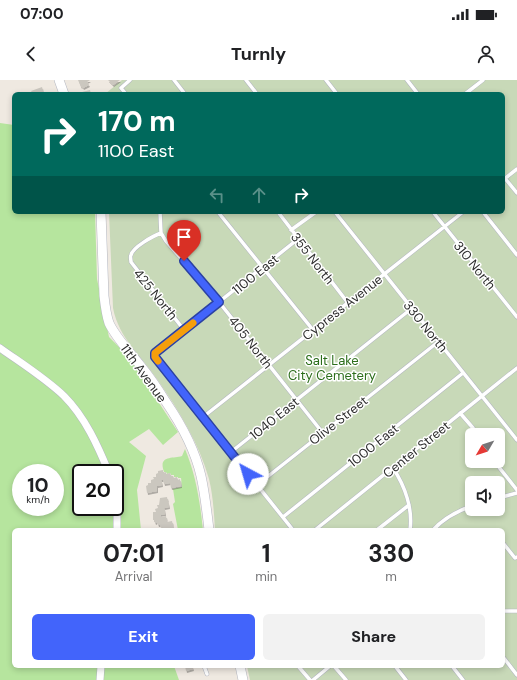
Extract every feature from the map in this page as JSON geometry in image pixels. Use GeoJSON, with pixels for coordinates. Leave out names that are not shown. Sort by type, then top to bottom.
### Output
{"type":"FeatureCollection","features":[{"type":"Feature","properties":{"kind":"street"},"geometry":{"type":"LineString","coordinates":[[59,80],[63,92]]}},
{"type":"Feature","properties":{"kind":"street","name":"11th Avenue"},"geometry":{"type":"LineString","coordinates":[[101,214],[104,296],[108,319],[115,333],[146,372],[167,403],[195,455],[201,474],[209,528]]}},
{"type":"Feature","properties":{"kind":"street"},"geometry":{"type":"LineString","coordinates":[[0,348],[64,396],[91,433],[105,464]]}},
{"type":"Feature","properties":{"kind":"street"},"geometry":{"type":"LineString","coordinates":[[117,516],[117,528]]}},
{"type":"Feature","properties":{"kind":"street"},"geometry":{"type":"LineString","coordinates":[[100,680],[101,668]]}},
{"type":"Feature","properties":{"kind":"street"},"geometry":{"type":"LineString","coordinates":[[240,668],[243,680]]}},
{"type":"Feature","properties":{"kind":"lane"},"geometry":{"type":"LineString","coordinates":[[124,92],[121,88],[130,80]]}},
{"type":"Feature","properties":{"kind":"lane"},"geometry":{"type":"LineString","coordinates":[[174,80],[183,92]]}},
{"type":"Feature","properties":{"kind":"lane"},"geometry":{"type":"LineString","coordinates":[[246,80],[255,92]]}},
{"type":"Feature","properties":{"kind":"lane"},"geometry":{"type":"LineString","coordinates":[[326,80],[335,92]]}},
{"type":"Feature","properties":{"kind":"lane"},"geometry":{"type":"LineString","coordinates":[[407,80],[416,92]]}},
{"type":"Feature","properties":{"kind":"lane"},"geometry":{"type":"LineString","coordinates":[[468,92],[483,80]]}},
{"type":"Feature","properties":{"kind":"lane"},"geometry":{"type":"LineString","coordinates":[[505,177],[517,169]]}},
{"type":"Feature","properties":{"kind":"lane"},"geometry":{"type":"LineString","coordinates":[[505,179],[517,193]]}},
{"type":"Feature","properties":{"kind":"lane"},"geometry":{"type":"LineString","coordinates":[[160,214],[161,233]]}},
{"type":"Feature","properties":{"kind":"lane"},"geometry":{"type":"LineString","coordinates":[[220,214],[313,330]]}},
{"type":"Feature","properties":{"kind":"lane","name":"355 North"},"geometry":{"type":"LineString","coordinates":[[279,214],[348,303]]}},
{"type":"Feature","properties":{"kind":"lane"},"geometry":{"type":"LineString","coordinates":[[291,230],[313,214]]}},
{"type":"Feature","properties":{"kind":"lane","name":"330 North"},"geometry":{"type":"LineString","coordinates":[[337,214],[517,440]]}},
{"type":"Feature","properties":{"kind":"lane","name":"310 North"},"geometry":{"type":"LineString","coordinates":[[435,214],[517,317]]}},
{"type":"Feature","properties":{"kind":"lane","name":"Cypress Avenue"},"geometry":{"type":"LineString","coordinates":[[203,417],[460,214]]}},
{"type":"Feature","properties":{"kind":"lane"},"geometry":{"type":"LineString","coordinates":[[485,214],[517,255]]}},
{"type":"Feature","properties":{"kind":"lane","name":"425 North"},"geometry":{"type":"LineString","coordinates":[[161,233],[147,240],[133,250],[130,258],[133,266],[184,330]]}},
{"type":"Feature","properties":{"kind":"lane","name":"405 North"},"geometry":{"type":"LineString","coordinates":[[161,233],[219,302],[322,432]]}},
{"type":"Feature","properties":{"kind":"lane","name":"1100 East"},"geometry":{"type":"LineString","coordinates":[[203,417],[155,357],[155,353],[298,239]]}},
{"type":"Feature","properties":{"kind":"lane","name":"1040 East"},"geometry":{"type":"LineString","coordinates":[[231,452],[412,309]]}},
{"type":"Feature","properties":{"kind":"lane","name":"Olive Street"},"geometry":{"type":"LineString","coordinates":[[257,485],[322,432],[438,342]]}},
{"type":"Feature","properties":{"kind":"lane","name":"Center Street"},"geometry":{"type":"LineString","coordinates":[[318,528],[517,368]]}},
{"type":"Feature","properties":{"kind":"lane","name":"1000 East"},"geometry":{"type":"LineString","coordinates":[[282,517],[463,373]]}},
{"type":"Feature","properties":{"kind":"lane"},"geometry":{"type":"LineString","coordinates":[[460,413],[473,428]]}},
{"type":"Feature","properties":{"kind":"lane"},"geometry":{"type":"LineString","coordinates":[[203,417],[291,528]]}},
{"type":"Feature","properties":{"kind":"lane"},"geometry":{"type":"LineString","coordinates":[[393,468],[401,482],[409,505],[412,520],[410,528]]}},
{"type":"Feature","properties":{"kind":"lane"},"geometry":{"type":"LineString","coordinates":[[499,468],[517,491],[505,495]]}},
{"type":"Feature","properties":{"kind":"lane"},"geometry":{"type":"LineString","coordinates":[[380,528],[409,505]]}},
{"type":"Feature","properties":{"kind":"lane"},"geometry":{"type":"LineString","coordinates":[[435,528],[452,514],[465,508]]}},
{"type":"Feature","properties":{"kind":"lane"},"geometry":{"type":"LineString","coordinates":[[505,545],[516,558]]}},
{"type":"Feature","properties":{"kind":"lane"},"geometry":{"type":"LineString","coordinates":[[505,611],[517,611]]}},
{"type":"Feature","properties":{"kind":"lane"},"geometry":{"type":"LineString","coordinates":[[505,659],[517,674]]}},
{"type":"Feature","properties":{"kind":"lane"},"geometry":{"type":"LineString","coordinates":[[205,668],[207,674]]}},
{"type":"Feature","properties":{"kind":"lane"},"geometry":{"type":"LineString","coordinates":[[300,668],[311,680],[327,668]]}},
{"type":"Feature","properties":{"kind":"lane"},"geometry":{"type":"LineString","coordinates":[[336,668],[346,680]]}},
{"type":"Feature","properties":{"kind":"lane"},"geometry":{"type":"LineString","coordinates":[[396,668],[406,680]]}},
{"type":"Feature","properties":{"kind":"lane"},"geometry":{"type":"LineString","coordinates":[[454,668],[464,680]]}},
{"type":"Feature","properties":{"kind":"green space","name":"Salt Lake City Cemetery"},"geometry":{"type":"Polygon","coordinates":[[[122,80],[517,80],[517,680],[250,680],[247,668],[505,668],[505,528],[215,528],[209,479],[194,440],[174,404],[132,347],[120,329],[113,308],[109,214],[505,214],[505,92],[107,92],[122,80]]]}},
{"type":"Feature","properties":{"kind":"green space"},"geometry":{"type":"Polygon","coordinates":[[[0,123],[12,125],[12,214],[95,214],[97,279],[109,337],[129,357],[178,432],[163,445],[149,429],[129,442],[146,456],[137,490],[141,528],[12,528],[12,668],[175,668],[179,680],[0,680],[0,123]]]}},
{"type":"Feature","properties":{"kind":"green space"},"geometry":{"type":"Polygon","coordinates":[[[185,449],[197,489],[203,528],[178,528],[173,504],[175,502],[173,489],[182,487],[181,478],[174,477],[174,475],[171,475],[170,473],[167,474],[164,472],[163,463],[164,460],[182,456],[185,449]]]}},
{"type":"Feature","properties":{"kind":"building"},"geometry":{"type":"Polygon","coordinates":[[[78,80],[90,80],[87,82],[89,85],[83,88],[78,80]]]}},
{"type":"Feature","properties":{"kind":"building"},"geometry":{"type":"Polygon","coordinates":[[[108,80],[120,80],[113,85],[108,80]]]}},
{"type":"Feature","properties":{"kind":"building"},"geometry":{"type":"Polygon","coordinates":[[[42,87],[43,92],[32,92],[31,91],[42,87]]]}},
{"type":"Feature","properties":{"kind":"building"},"geometry":{"type":"Polygon","coordinates":[[[163,470],[163,473],[170,473],[174,478],[177,477],[178,480],[180,479],[181,486],[171,488],[170,483],[164,484],[163,480],[161,480],[162,485],[157,486],[157,491],[147,493],[146,486],[148,483],[151,483],[151,480],[154,479],[153,477],[156,477],[158,471],[163,470]]]}},
{"type":"Feature","properties":{"kind":"building"},"geometry":{"type":"Polygon","coordinates":[[[167,497],[169,507],[164,508],[165,514],[161,515],[161,517],[166,516],[167,522],[172,521],[174,528],[161,528],[157,522],[155,523],[153,520],[153,512],[156,512],[155,509],[158,508],[157,505],[159,505],[160,498],[167,497]]]}},
{"type":"Feature","properties":{"kind":"building"},"geometry":{"type":"Polygon","coordinates":[[[185,668],[193,668],[193,669],[186,671],[185,668]]]}},
{"type":"Feature","properties":{"kind":"slow traffic"},"geometry":{"type":"LineString","coordinates":[[158,361],[155,357],[155,353],[193,323]]}},
{"type":"Feature","properties":{"kind":"route"},"geometry":{"type":"LineString","coordinates":[[184,261],[219,302],[155,353],[155,357],[248,474]]}}]}
